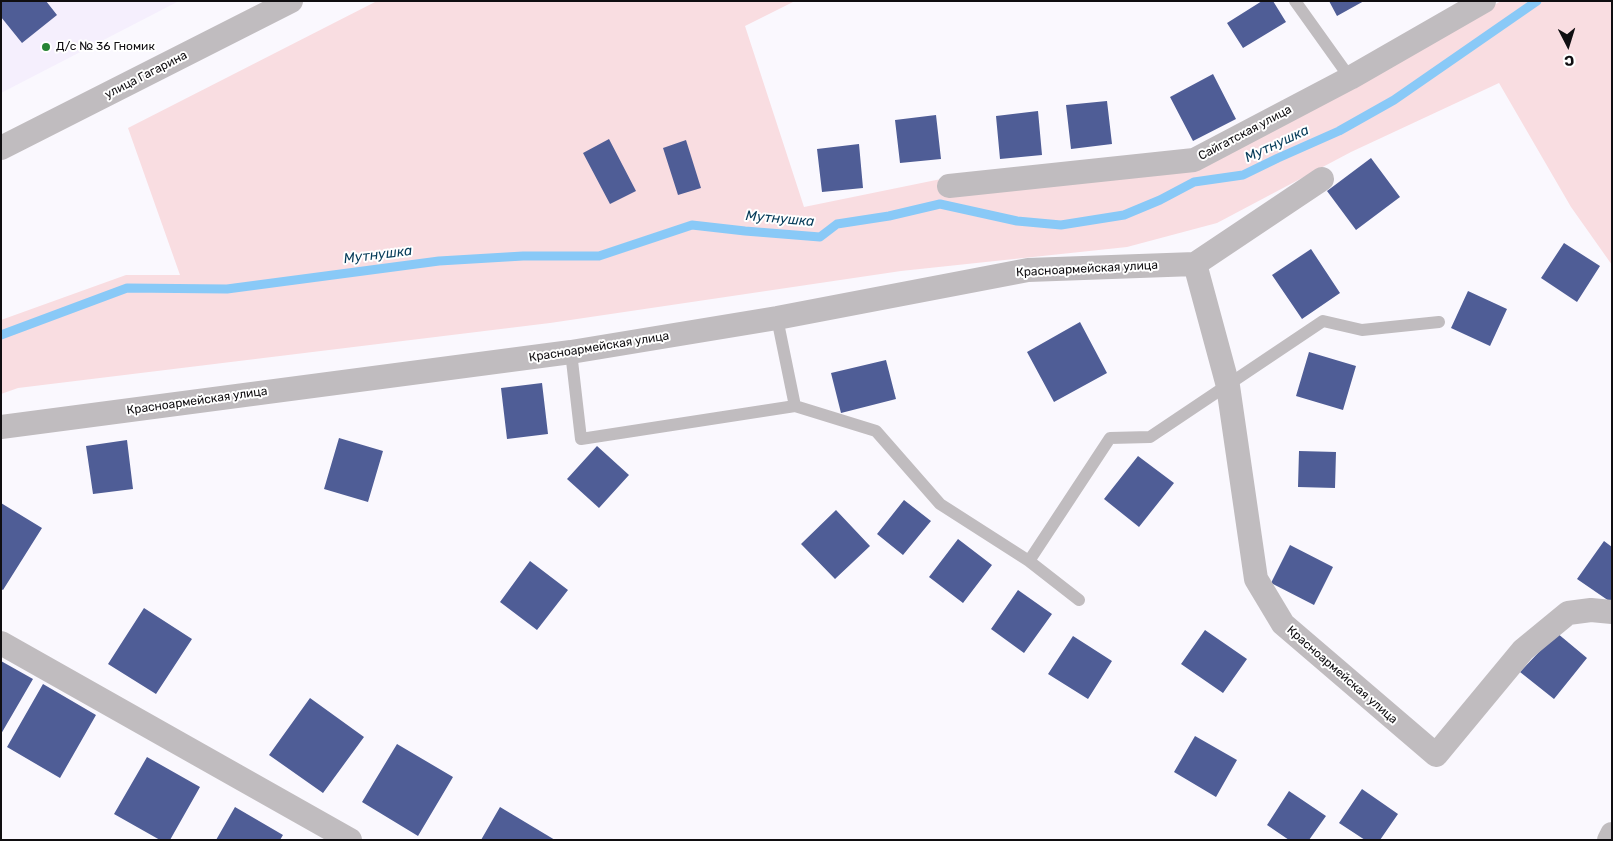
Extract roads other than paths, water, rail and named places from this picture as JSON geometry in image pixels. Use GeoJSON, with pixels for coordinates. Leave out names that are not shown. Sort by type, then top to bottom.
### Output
{"type":"FeatureCollection","features":[{"type":"Feature","properties":{"kind":"street","name":"улица Гагарина"},"geometry":{"type":"LineString","coordinates":[[1,148],[291,1]]}},
{"type":"Feature","properties":{"kind":"street","name":"Сайгатская улица"},"geometry":{"type":"LineString","coordinates":[[949,186],[1194,160],[1350,78],[1484,1]]}},
{"type":"Feature","properties":{"kind":"street"},"geometry":{"type":"LineString","coordinates":[[1195,264],[1322,180]]}},
{"type":"Feature","properties":{"kind":"street","name":"Красноармейская улица"},"geometry":{"type":"LineString","coordinates":[[1,427],[571,352],[777,318],[1028,270],[1195,264],[1228,386],[1256,579],[1283,624],[1436,755],[1523,650],[1568,613],[1590,610],[1612,612]]}},
{"type":"Feature","properties":{"kind":"street"},"geometry":{"type":"LineString","coordinates":[[1,643],[350,840]]}},
{"type":"Feature","properties":{"kind":"street"},"geometry":{"type":"LineString","coordinates":[[1609,840],[1612,834]]}},
{"type":"Feature","properties":{"kind":"lane"},"geometry":{"type":"LineString","coordinates":[[1295,1],[1350,78]]}},
{"type":"Feature","properties":{"kind":"lane"},"geometry":{"type":"LineString","coordinates":[[777,318],[795,406]]}},
{"type":"Feature","properties":{"kind":"lane"},"geometry":{"type":"LineString","coordinates":[[1029,561],[1110,438],[1150,437],[1323,322],[1362,330],[1439,322]]}},
{"type":"Feature","properties":{"kind":"lane"},"geometry":{"type":"LineString","coordinates":[[571,352],[581,439],[795,406],[876,431],[940,504],[1029,561],[1079,600]]}},
{"type":"Feature","properties":{"kind":"waterway","name":"Мутнушка"},"geometry":{"type":"LineString","coordinates":[[1,335],[127,288],[227,289],[439,261],[523,256],[599,256],[692,225],[820,237],[837,224],[889,216],[940,204],[1017,221],[1061,225],[1124,215],[1160,200],[1194,182],[1243,175],[1339,131],[1394,100],[1537,1]]}},
{"type":"Feature","properties":{"kind":"place","name":"Д/с № 36 Гномик"},"geometry":{"type":"Point","coordinates":[46,47]}}]}
